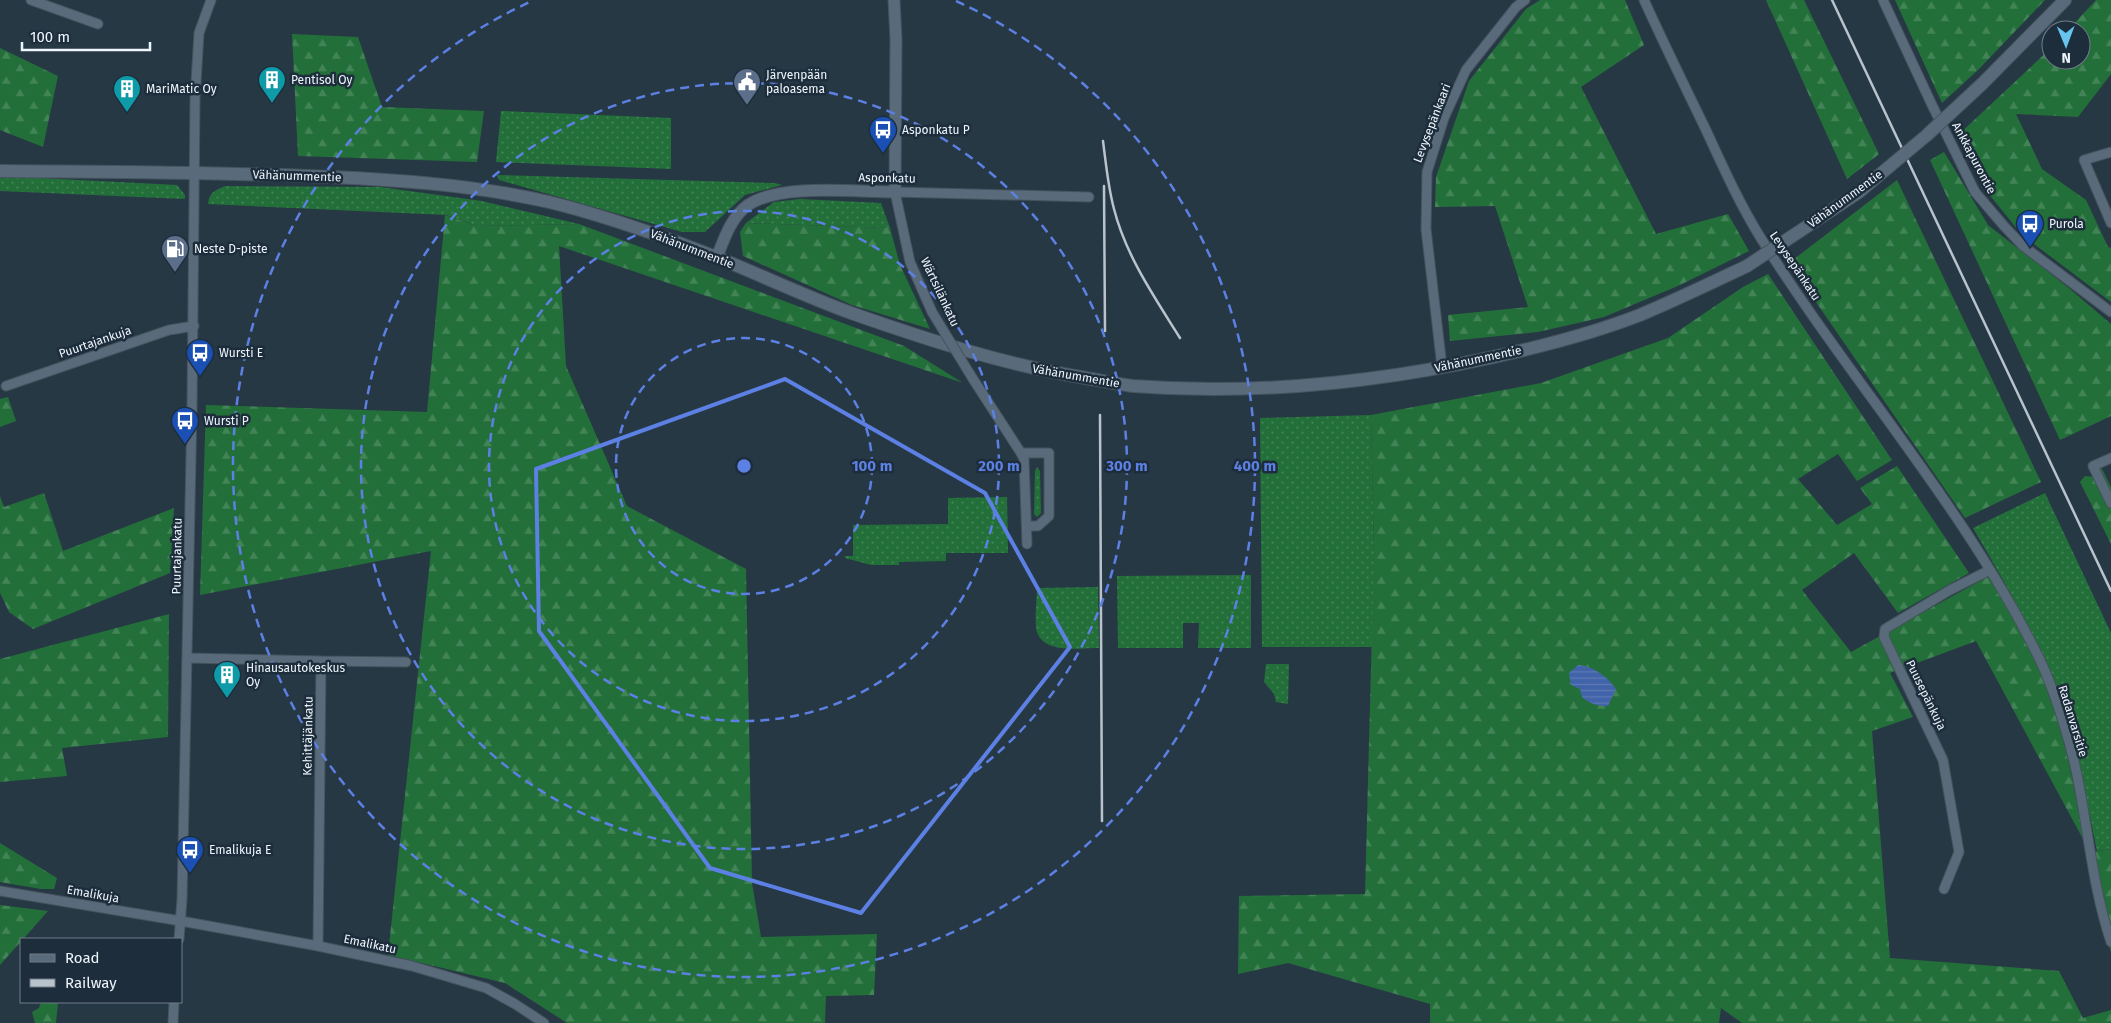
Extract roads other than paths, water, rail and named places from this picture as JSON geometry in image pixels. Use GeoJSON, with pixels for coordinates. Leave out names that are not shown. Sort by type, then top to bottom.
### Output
{"type":"FeatureCollection","features":[{"type":"Feature","properties":{"kind":"main road","name":"Vähänummentie"},"geometry":{"type":"LineString","coordinates":[[0,171],[195,173],[338,178],[415,182],[490,192],[549,202],[624,223],[717,257],[852,313],[972,352],[1035,369],[1130,386],[1213,389],[1294,386],[1387,376],[1442,367],[1557,342],[1637,316],[1747,266],[1859,192],[1927,135],[1982,84],[2064,0]]}},
{"type":"Feature","properties":{"kind":"street"},"geometry":{"type":"LineString","coordinates":[[31,0],[98,24]]}},
{"type":"Feature","properties":{"kind":"street","name":"Puurtajankatu"},"geometry":{"type":"LineString","coordinates":[[179,938],[194,326],[195,100],[199,32],[211,0]]}},
{"type":"Feature","properties":{"kind":"street","name":"Wärtsilänkatu"},"geometry":{"type":"LineString","coordinates":[[894,0],[896,39],[895,192],[910,262],[932,312],[1022,453],[1025,468],[1028,544]]}},
{"type":"Feature","properties":{"kind":"street","name":"Levysepänkaari"},"geometry":{"type":"LineString","coordinates":[[1442,367],[1426,229],[1427,172],[1444,118],[1466,70],[1516,7],[1526,0]]}},
{"type":"Feature","properties":{"kind":"street","name":"Levysepänkatu"},"geometry":{"type":"LineString","coordinates":[[1644,0],[1745,213],[1777,263],[1962,526]]}},
{"type":"Feature","properties":{"kind":"street","name":"Ankkapurontie"},"geometry":{"type":"LineString","coordinates":[[1883,0],[1975,192],[2023,246],[2111,312]]}},
{"type":"Feature","properties":{"kind":"street"},"geometry":{"type":"LineString","coordinates":[[2111,152],[2084,160],[2111,223]]}},
{"type":"Feature","properties":{"kind":"street","name":"Asponkatu"},"geometry":{"type":"LineString","coordinates":[[717,257],[731,223],[747,205],[773,195],[799,191],[1089,197]]}},
{"type":"Feature","properties":{"kind":"street","name":"Puurtajankuja"},"geometry":{"type":"LineString","coordinates":[[6,386],[168,330],[194,326]]}},
{"type":"Feature","properties":{"kind":"street"},"geometry":{"type":"LineString","coordinates":[[1022,453],[1049,453],[1049,516],[1038,526],[1027,526]]}},
{"type":"Feature","properties":{"kind":"street"},"geometry":{"type":"LineString","coordinates":[[2111,458],[2093,466],[2111,503]]}},
{"type":"Feature","properties":{"kind":"street","name":"Radanvarsitie"},"geometry":{"type":"LineString","coordinates":[[1962,526],[1990,570],[2040,661],[2064,726],[2079,782],[2104,923],[2111,942]]}},
{"type":"Feature","properties":{"kind":"street","name":"Puusepänkuja"},"geometry":{"type":"LineString","coordinates":[[1944,889],[1959,852],[1943,760],[1884,637],[1885,629],[1950,590],[1990,570]]}},
{"type":"Feature","properties":{"kind":"street"},"geometry":{"type":"LineString","coordinates":[[187,658],[406,662]]}},
{"type":"Feature","properties":{"kind":"street","name":"Kehittäjänkatu"},"geometry":{"type":"LineString","coordinates":[[318,946],[321,661]]}},
{"type":"Feature","properties":{"kind":"street","name":"Emalikuja"},"geometry":{"type":"LineString","coordinates":[[0,891],[181,921]]}},
{"type":"Feature","properties":{"kind":"street","name":"Emalikatu"},"geometry":{"type":"LineString","coordinates":[[181,921],[318,946],[412,966],[486,988],[544,1023]]}},
{"type":"Feature","properties":{"kind":"street"},"geometry":{"type":"LineString","coordinates":[[173,1023],[174,1003]]}},
{"type":"Feature","properties":{"kind":"water"},"geometry":{"type":"Polygon","coordinates":[[[1578,665],[1589,667],[1600,673],[1616,689],[1608,706],[1597,705],[1588,701],[1582,697],[1580,689],[1571,685],[1569,673],[1578,665]]]}},
{"type":"Feature","properties":{"kind":"railway"},"geometry":{"type":"LineString","coordinates":[[1832,0],[2111,591]]}},
{"type":"Feature","properties":{"kind":"railway"},"geometry":{"type":"LineString","coordinates":[[1103,141],[1107,175],[1119,226],[1142,276],[1180,338]]}},
{"type":"Feature","properties":{"kind":"railway"},"geometry":{"type":"LineString","coordinates":[[1104,186],[1105,331]]}},
{"type":"Feature","properties":{"kind":"railway"},"geometry":{"type":"LineString","coordinates":[[1100,415],[1102,821]]}},
{"type":"Feature","properties":{"kind":"place","name":"Pentisol Oy"},"geometry":{"type":"Point","coordinates":[272,104]}},
{"type":"Feature","properties":{"kind":"place","name":"Järvenpään paloasema"},"geometry":{"type":"Point","coordinates":[747,106]}},
{"type":"Feature","properties":{"kind":"place","name":"MariMatic Oy"},"geometry":{"type":"Point","coordinates":[127,113]}},
{"type":"Feature","properties":{"kind":"place","name":"Asponkatu P"},"geometry":{"type":"Point","coordinates":[883,154]}},
{"type":"Feature","properties":{"kind":"place","name":"Purola"},"geometry":{"type":"Point","coordinates":[2030,248]}},
{"type":"Feature","properties":{"kind":"place","name":"Neste D-piste"},"geometry":{"type":"Point","coordinates":[175,273]}},
{"type":"Feature","properties":{"kind":"place","name":"Wursti E"},"geometry":{"type":"Point","coordinates":[200,377]}},
{"type":"Feature","properties":{"kind":"place","name":"Wursti P"},"geometry":{"type":"Point","coordinates":[185,445]}},
{"type":"Feature","properties":{"kind":"place","name":"Hinausautokeskus Oy"},"geometry":{"type":"Point","coordinates":[227,699]}},
{"type":"Feature","properties":{"kind":"place","name":"Emalikuja E"},"geometry":{"type":"Point","coordinates":[190,874]}}]}
